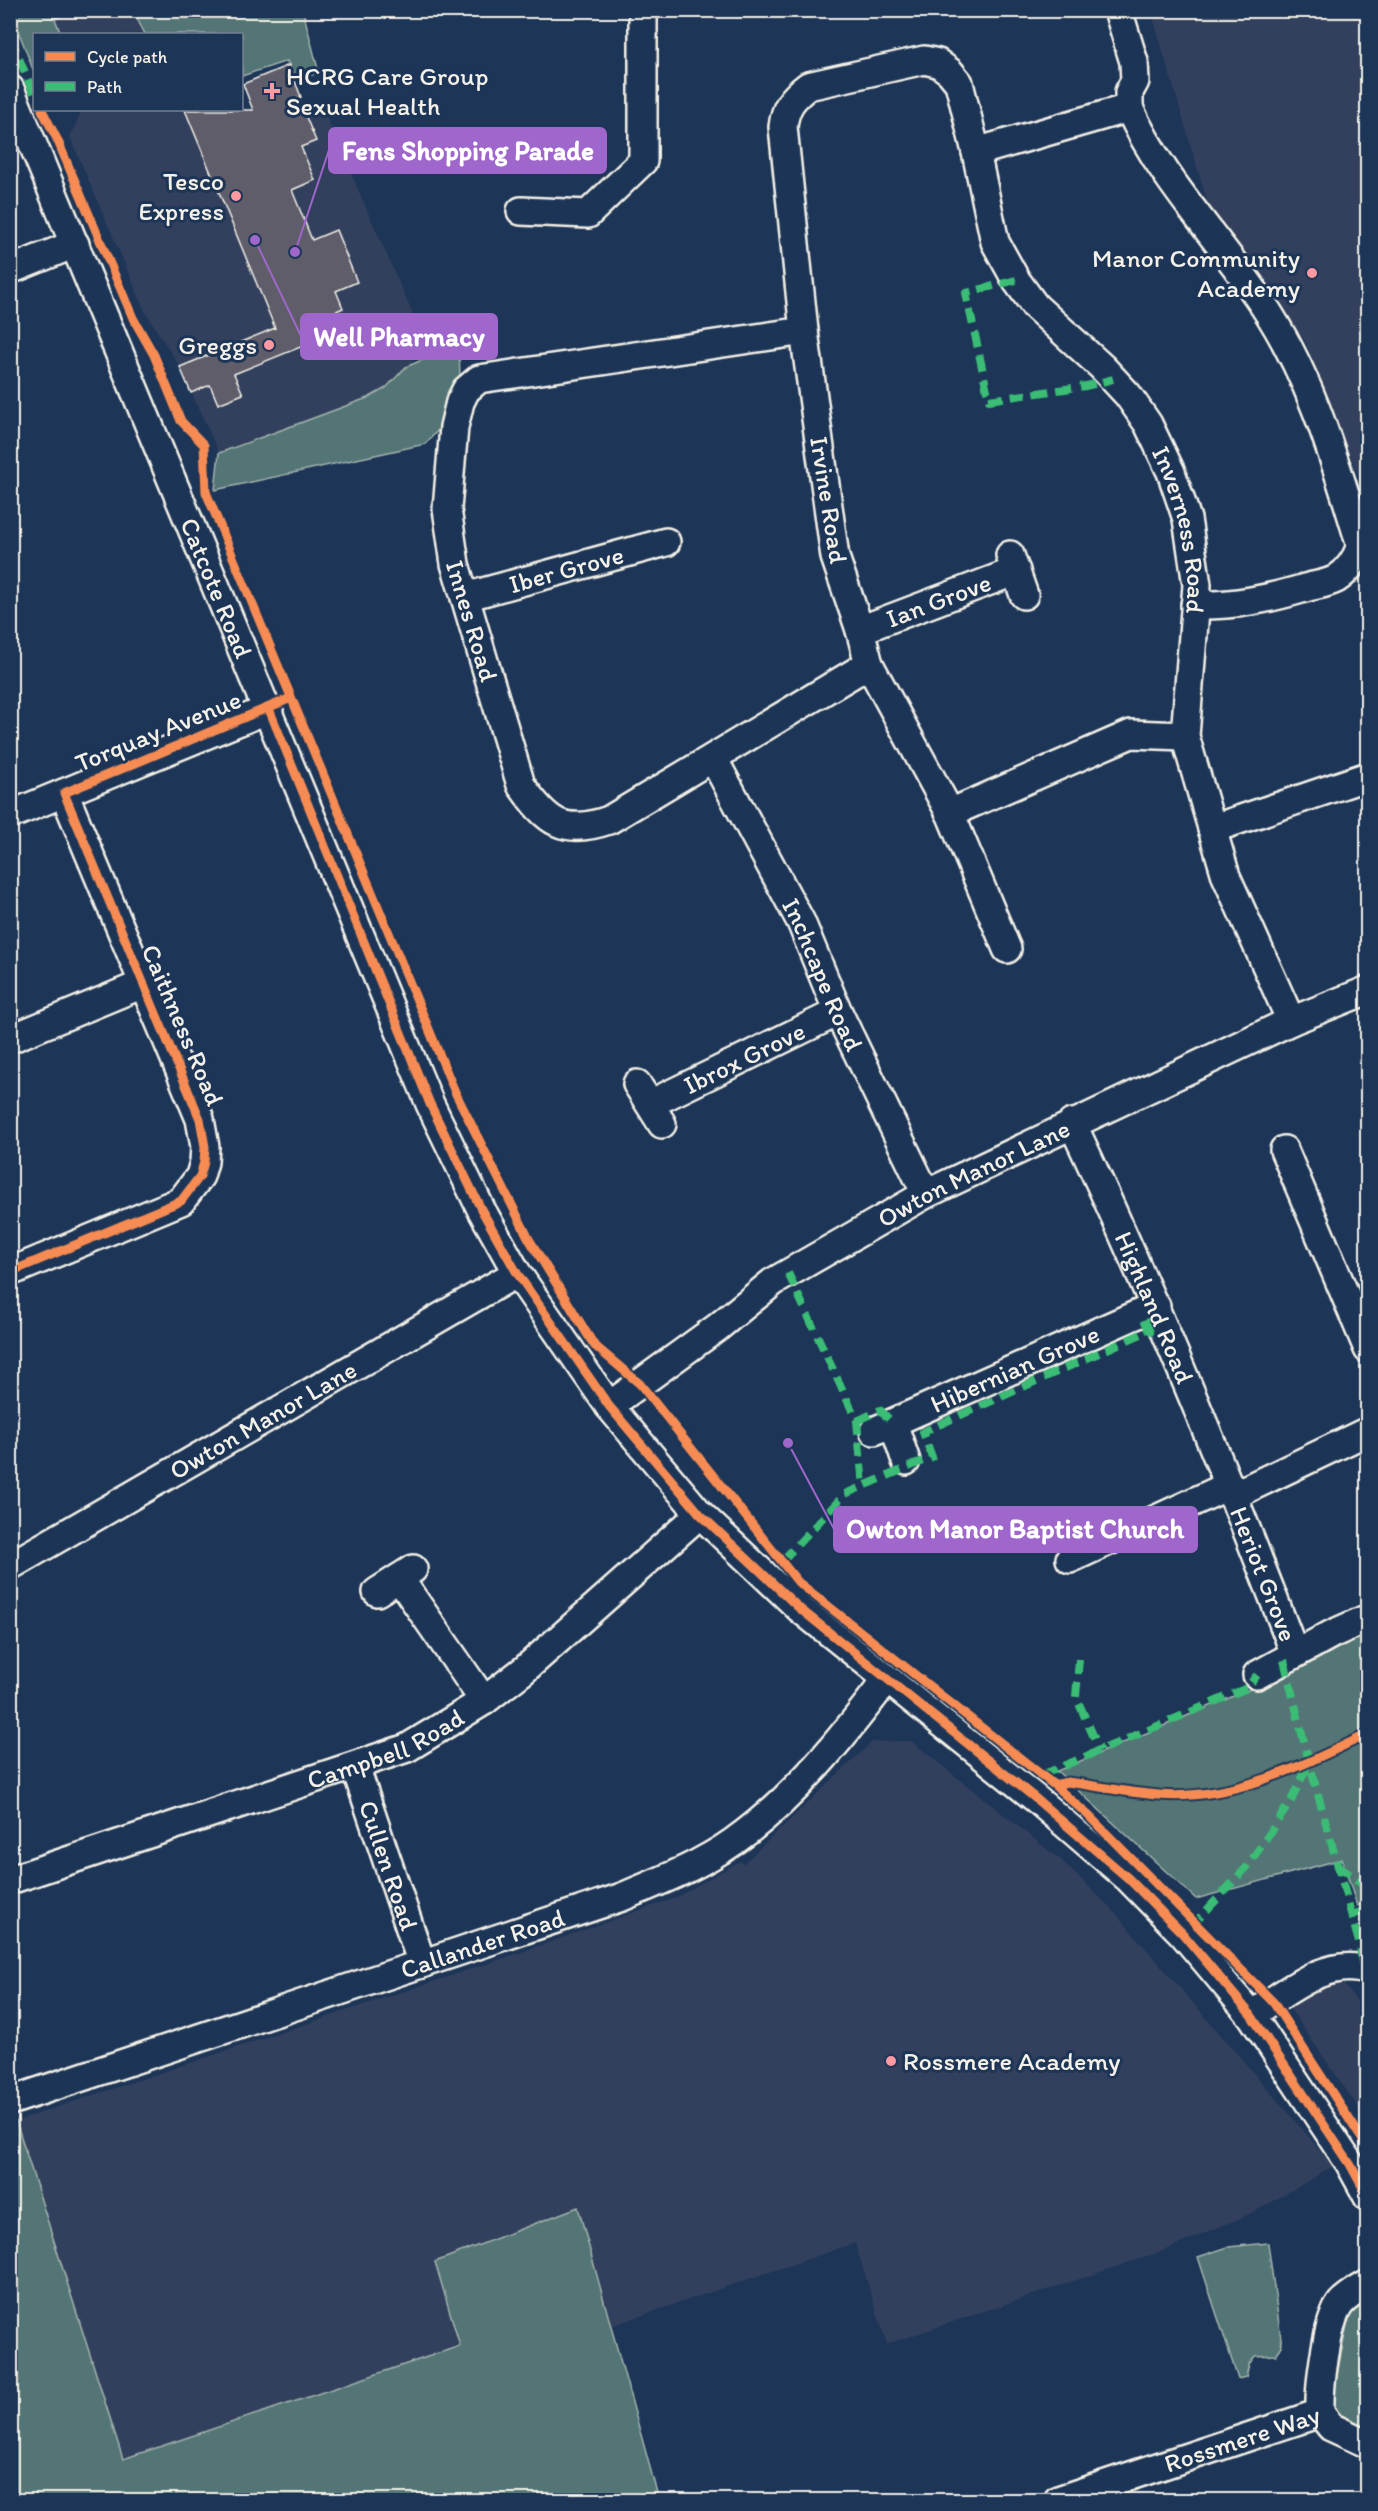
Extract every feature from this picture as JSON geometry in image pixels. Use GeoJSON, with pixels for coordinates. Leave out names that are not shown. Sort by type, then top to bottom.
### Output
{"type":"FeatureCollection","features":[{"type":"Feature","properties":{"kind":"street"},"geometry":{"type":"LineString","coordinates":[[521,211],[588,213],[643,161],[643,10]]}},
{"type":"Feature","properties":{"kind":"street"},"geometry":{"type":"LineString","coordinates":[[1126,16],[1135,81],[1129,92],[1129,108],[1159,162],[1263,304],[1294,357],[1318,410],[1361,546],[1349,569],[1336,579],[1249,603],[1195,605]]}},
{"type":"Feature","properties":{"kind":"street","name":"Irvine Road"},"geometry":{"type":"LineString","coordinates":[[959,83],[938,63],[924,60],[808,86],[794,97],[785,109],[783,127],[804,331],[835,557],[869,664],[950,813],[1008,949]]}},
{"type":"Feature","properties":{"kind":"street","name":"Inverness Road"},"geometry":{"type":"LineString","coordinates":[[959,83],[995,242],[1016,280],[1035,306],[1128,395],[1148,424],[1167,462],[1187,519],[1197,585],[1185,736],[1226,876],[1291,1021]]}},
{"type":"Feature","properties":{"kind":"street","name":"Catcote Road"},"geometry":{"type":"LineString","coordinates":[[10,89],[163,461],[269,709],[430,1104],[481,1209],[518,1273],[609,1406],[700,1514],[799,1608],[1035,1798],[1129,1879],[1185,1937],[1251,2015],[1359,2159],[1368,2197]]}},
{"type":"Feature","properties":{"kind":"street"},"geometry":{"type":"LineString","coordinates":[[976,152],[1129,108]]}},
{"type":"Feature","properties":{"kind":"street"},"geometry":{"type":"LineString","coordinates":[[10,270],[75,244]]}},
{"type":"Feature","properties":{"kind":"street","name":"Innes Road"},"geometry":{"type":"LineString","coordinates":[[804,331],[479,379],[466,390],[460,402],[454,426],[447,509],[454,564],[521,785],[537,807],[553,820],[570,828],[589,827],[609,820],[869,664]]}},
{"type":"Feature","properties":{"kind":"street","name":"Iber Grove"},"geometry":{"type":"LineString","coordinates":[[465,597],[666,542]]}},
{"type":"Feature","properties":{"kind":"street","name":"Ian Grove"},"geometry":{"type":"LineString","coordinates":[[860,630],[1017,573]]}},
{"type":"Feature","properties":{"kind":"street","name":"Torquay Avenue"},"geometry":{"type":"LineString","coordinates":[[10,815],[269,709]]}},
{"type":"Feature","properties":{"kind":"street"},"geometry":{"type":"LineString","coordinates":[[950,813],[1131,734],[1185,736]]}},
{"type":"Feature","properties":{"kind":"street","name":"Inchcape Road"},"geometry":{"type":"LineString","coordinates":[[713,758],[801,922],[838,1012],[926,1194]]}},
{"type":"Feature","properties":{"kind":"street"},"geometry":{"type":"LineString","coordinates":[[1212,829],[1368,776]]}},
{"type":"Feature","properties":{"kind":"street","name":"Caithness Road"},"geometry":{"type":"LineString","coordinates":[[10,1272],[181,1201],[200,1176],[206,1146],[200,1119],[64,793]]}},
{"type":"Feature","properties":{"kind":"street"},"geometry":{"type":"LineString","coordinates":[[10,1040],[143,984]]}},
{"type":"Feature","properties":{"kind":"street","name":"Owton Manor Lane"},"geometry":{"type":"LineString","coordinates":[[609,1406],[718,1327],[772,1282],[926,1194],[1291,1021],[1368,990]]}},
{"type":"Feature","properties":{"kind":"street","name":"Ibrox Grove"},"geometry":{"type":"LineString","coordinates":[[650,1104],[838,1012]]}},
{"type":"Feature","properties":{"kind":"street","name":"Highland Road"},"geometry":{"type":"LineString","coordinates":[[1072,1123],[1156,1306],[1232,1490]]}},
{"type":"Feature","properties":{"kind":"street"},"geometry":{"type":"LineString","coordinates":[[1284,1150],[1368,1349]]}},
{"type":"Feature","properties":{"kind":"street","name":"Owton Manor Lane"},"geometry":{"type":"LineString","coordinates":[[10,1566],[518,1273]]}},
{"type":"Feature","properties":{"kind":"street","name":"Hibernian Grove"},"geometry":{"type":"LineString","coordinates":[[906,1461],[884,1427],[1156,1306]]}},
{"type":"Feature","properties":{"kind":"street"},"geometry":{"type":"LineString","coordinates":[[1070,1559],[1368,1431]]}},
{"type":"Feature","properties":{"kind":"street","name":"Heriot Grove"},"geometry":{"type":"LineString","coordinates":[[1232,1490],[1295,1654]]}},
{"type":"Feature","properties":{"kind":"street","name":"Campbell Road"},"geometry":{"type":"LineString","coordinates":[[10,1880],[407,1748],[484,1701],[524,1670],[700,1514]]}},
{"type":"Feature","properties":{"kind":"street"},"geometry":{"type":"LineString","coordinates":[[397,1580],[484,1701]]}},
{"type":"Feature","properties":{"kind":"street"},"geometry":{"type":"LineString","coordinates":[[1257,1675],[1368,1618]]}},
{"type":"Feature","properties":{"kind":"street","name":"Callander Road"},"geometry":{"type":"LineString","coordinates":[[10,2102],[622,1896],[679,1874],[733,1842],[805,1778],[854,1723],[887,1679]]}},
{"type":"Feature","properties":{"kind":"street","name":"Cullen Road"},"geometry":{"type":"LineString","coordinates":[[355,1766],[422,1964]]}},
{"type":"Feature","properties":{"kind":"street"},"geometry":{"type":"LineString","coordinates":[[1251,2015],[1327,1970],[1347,1968],[1368,1971]]}},
{"type":"Feature","properties":{"kind":"street","name":"Rossmere Way"},"geometry":{"type":"LineString","coordinates":[[1058,2500],[1320,2413],[1319,2395],[1332,2320],[1340,2304],[1368,2284]]}},
{"type":"Feature","properties":{"kind":"street"},"geometry":{"type":"LineString","coordinates":[[1320,2413],[1331,2427],[1368,2444]]}},
{"type":"Feature","properties":{"kind":"shaded area"},"geometry":{"type":"Polygon","coordinates":[[[76,11],[133,11],[144,33],[61,33],[55,19],[76,11]]]}},
{"type":"Feature","properties":{"kind":"shaded area","name":"Manor Community Academy"},"geometry":{"type":"Polygon","coordinates":[[[1151,11],[1367,11],[1367,497],[1306,343],[1208,204],[1151,11]]]}},
{"type":"Feature","properties":{"kind":"shaded area"},"geometry":{"type":"Polygon","coordinates":[[[320,103],[427,346],[386,388],[370,397],[219,453],[180,367],[146,313],[70,137],[82,111],[237,111],[247,135],[320,103]]]}},
{"type":"Feature","properties":{"kind":"shaded area","name":"Rossmere Academy"},"geometry":{"type":"Polygon","coordinates":[[[911,1741],[1062,1861],[1111,1908],[1334,2166],[1254,2212],[1163,2251],[887,2344],[855,2243],[611,2326],[578,2207],[460,2346],[123,2459],[16,2121],[510,1956],[675,1898],[740,1861],[743,1864],[872,1742],[911,1741]]]}},
{"type":"Feature","properties":{"kind":"shaded area"},"geometry":{"type":"Polygon","coordinates":[[[1340,1979],[1367,2015],[1367,2120],[1289,2007],[1340,1979]]]}},
{"type":"Feature","properties":{"kind":"green space"},"geometry":{"type":"Polygon","coordinates":[[[28,11],[76,11],[55,19],[61,33],[33,33],[33,69],[13,17],[28,11]]]}},
{"type":"Feature","properties":{"kind":"green space"},"geometry":{"type":"Polygon","coordinates":[[[133,11],[303,11],[319,73],[294,80],[287,61],[243,76],[243,33],[144,33],[133,11]]]}},
{"type":"Feature","properties":{"kind":"green space"},"geometry":{"type":"Polygon","coordinates":[[[459,344],[460,381],[446,422],[425,444],[215,490],[219,453],[370,397],[386,388],[406,367],[459,344]]]}},
{"type":"Feature","properties":{"kind":"green space"},"geometry":{"type":"Polygon","coordinates":[[[1367,1632],[1367,1902],[1357,1906],[1342,1859],[1196,1899],[1057,1771],[1307,1665],[1367,1632]]]}},
{"type":"Feature","properties":{"kind":"green space"},"geometry":{"type":"Polygon","coordinates":[[[16,2121],[123,2459],[460,2346],[435,2262],[578,2207],[659,2500],[11,2500],[10,2122],[16,2121]]]}},
{"type":"Feature","properties":{"kind":"green space"},"geometry":{"type":"Polygon","coordinates":[[[1268,2243],[1282,2346],[1276,2355],[1255,2356],[1249,2364],[1246,2377],[1238,2379],[1198,2257],[1228,2247],[1268,2243]]]}},
{"type":"Feature","properties":{"kind":"green space"},"geometry":{"type":"Polygon","coordinates":[[[1367,2298],[1367,2429],[1330,2409],[1350,2310],[1367,2298]]]}},
{"type":"Feature","properties":{"kind":"building"},"geometry":{"type":"Polygon","coordinates":[[[289,65],[301,97],[298,98],[316,141],[301,147],[315,180],[292,190],[312,240],[336,230],[357,282],[336,291],[343,308],[323,317],[330,335],[234,374],[243,394],[218,404],[210,385],[191,393],[180,367],[275,328],[185,111],[253,110],[243,84],[289,65]]]}},
{"type":"Feature","properties":{"kind":"marked path"},"geometry":{"type":"LineString","coordinates":[[10,37],[33,92]]}},
{"type":"Feature","properties":{"kind":"marked path"},"geometry":{"type":"LineString","coordinates":[[1016,280],[966,293],[989,400],[1086,386],[1113,379]]}},
{"type":"Feature","properties":{"kind":"marked path"},"geometry":{"type":"LineString","coordinates":[[788,1273],[857,1421],[863,1486]]}},
{"type":"Feature","properties":{"kind":"marked path"},"geometry":{"type":"LineString","coordinates":[[782,1561],[845,1494],[932,1457],[923,1432],[1150,1332],[1141,1313]]}},
{"type":"Feature","properties":{"kind":"marked path"},"geometry":{"type":"LineString","coordinates":[[857,1421],[880,1410],[893,1423]]}},
{"type":"Feature","properties":{"kind":"marked path"},"geometry":{"type":"LineString","coordinates":[[1079,1659],[1076,1697],[1100,1751]]}},
{"type":"Feature","properties":{"kind":"marked path"},"geometry":{"type":"LineString","coordinates":[[1284,1660],[1309,1762],[1360,1946],[1363,1969]]}},
{"type":"Feature","properties":{"kind":"marked path"},"geometry":{"type":"LineString","coordinates":[[1042,1775],[1247,1688],[1257,1675]]}},
{"type":"Feature","properties":{"kind":"marked path"},"geometry":{"type":"LineString","coordinates":[[1191,1927],[1247,1867],[1291,1801],[1309,1762]]}},
{"type":"Feature","properties":{"kind":"marked path"},"geometry":{"type":"LineString","coordinates":[[1338,1865],[1368,1889]]}},
{"type":"Feature","properties":{"kind":"marked path"},"geometry":{"type":"LineString","coordinates":[[1354,1914],[1368,1910]]}},
{"type":"Feature","properties":{"kind":"cycle path"},"geometry":{"type":"LineString","coordinates":[[43,111],[57,139],[133,318],[154,355],[181,421],[204,445],[206,492],[455,1092],[529,1239],[594,1345],[640,1384],[798,1582],[1054,1785],[1088,1815],[1273,2002],[1368,2148]]}},
{"type":"Feature","properties":{"kind":"cycle path"},"geometry":{"type":"LineString","coordinates":[[10,1272],[181,1201],[200,1176],[204,1162],[205,1147],[200,1119],[64,793],[291,698]]}},
{"type":"Feature","properties":{"kind":"cycle path"},"geometry":{"type":"LineString","coordinates":[[269,709],[430,1104],[481,1209],[517,1273],[609,1406],[700,1514],[799,1608],[1035,1798],[1129,1879],[1183,1934],[1251,2015],[1350,2164],[1368,2197]]}},
{"type":"Feature","properties":{"kind":"cycle path"},"geometry":{"type":"LineString","coordinates":[[1054,1785],[1068,1782],[1159,1795],[1214,1792],[1241,1787],[1293,1769],[1368,1734]]}},
{"type":"Feature","properties":{"kind":"place","name":"HCRG Care Group Sexual Health"},"geometry":{"type":"Point","coordinates":[272,91]}},
{"type":"Feature","properties":{"kind":"place","name":"Tesco Express"},"geometry":{"type":"Point","coordinates":[236,196]}},
{"type":"Feature","properties":{"kind":"place","name":"Well Pharmacy"},"geometry":{"type":"Point","coordinates":[255,240]}},
{"type":"Feature","properties":{"kind":"place","name":"Fens Shopping Parade"},"geometry":{"type":"Point","coordinates":[295,252]}},
{"type":"Feature","properties":{"kind":"place","name":"Manor Community Academy"},"geometry":{"type":"Point","coordinates":[1312,273]}},
{"type":"Feature","properties":{"kind":"place","name":"Greggs"},"geometry":{"type":"Point","coordinates":[269,345]}},
{"type":"Feature","properties":{"kind":"place","name":"Owton Manor Baptist Church"},"geometry":{"type":"Point","coordinates":[788,1443]}},
{"type":"Feature","properties":{"kind":"place","name":"Rossmere Academy"},"geometry":{"type":"Point","coordinates":[891,2061]}}]}
